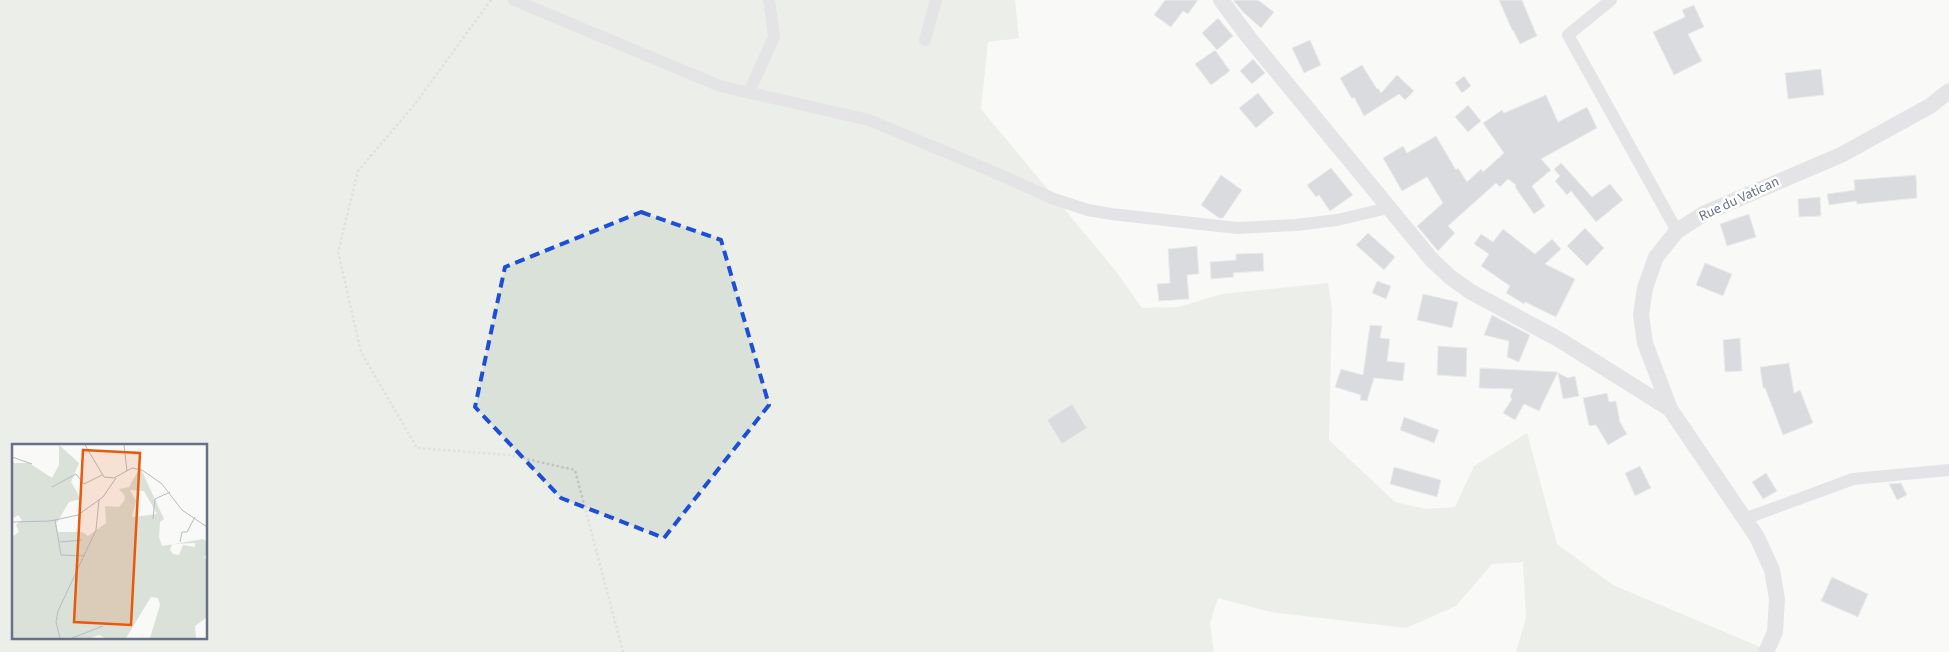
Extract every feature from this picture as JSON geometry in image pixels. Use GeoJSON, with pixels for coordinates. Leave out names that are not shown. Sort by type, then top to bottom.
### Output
{"type":"FeatureCollection","features":[{"type":"Feature","properties":{"kind":"street"},"geometry":{"type":"LineString","coordinates":[[514,0],[720,86],[869,120],[989,170],[1054,200],[1111,214],[1237,228],[1296,226],[1337,220],[1388,208]]}},
{"type":"Feature","properties":{"kind":"street"},"geometry":{"type":"LineString","coordinates":[[749,92],[774,37],[769,0]]}},
{"type":"Feature","properties":{"kind":"street"},"geometry":{"type":"LineString","coordinates":[[925,40],[936,0]]}},
{"type":"Feature","properties":{"kind":"street"},"geometry":{"type":"LineString","coordinates":[[1222,0],[1250,40],[1388,208],[1432,260],[1450,277],[1471,292],[1560,340],[1670,409]]}},
{"type":"Feature","properties":{"kind":"street"},"geometry":{"type":"LineString","coordinates":[[1611,0],[1568,35],[1677,231]]}},
{"type":"Feature","properties":{"kind":"street","name":"Rue du Vatican"},"geometry":{"type":"LineString","coordinates":[[1766,652],[1775,632],[1777,599],[1772,570],[1757,538],[1670,409],[1646,343],[1641,314],[1645,288],[1656,257],[1677,231],[1705,213],[1841,155],[1930,106],[1949,91]]}},
{"type":"Feature","properties":{"kind":"street"},"geometry":{"type":"LineString","coordinates":[[1744,519],[1853,480],[1949,470]]}},
{"type":"Feature","properties":{"kind":"path"},"geometry":{"type":"LineString","coordinates":[[491,0],[415,104],[358,171],[338,252],[361,352],[417,448],[509,455],[575,470],[624,652]]}},
{"type":"Feature","properties":{"kind":"highlighted area"},"geometry":{"type":"Polygon","coordinates":[[[641,212],[721,240],[769,405],[664,538],[561,498],[475,407],[505,267],[641,212]]]}},
{"type":"Feature","properties":{"kind":"shaded area"},"geometry":{"type":"Polygon","coordinates":[[[0,0],[1015,0],[1019,38],[988,42],[981,109],[1115,270],[1142,308],[1178,307],[1222,294],[1328,283],[1332,309],[1329,440],[1395,502],[1426,509],[1455,507],[1474,466],[1527,433],[1557,544],[1613,585],[1772,652],[1516,652],[1526,618],[1523,562],[1492,564],[1456,606],[1406,628],[1270,612],[1218,598],[1210,623],[1214,652],[0,652],[0,0]]]}},
{"type":"Feature","properties":{"kind":"building"},"geometry":{"type":"Polygon","coordinates":[[[1165,0],[1198,0],[1188,14],[1183,11],[1171,27],[1154,15],[1165,0]]]}},
{"type":"Feature","properties":{"kind":"building"},"geometry":{"type":"Polygon","coordinates":[[[1233,0],[1258,0],[1274,12],[1261,28],[1233,0]]]}},
{"type":"Feature","properties":{"kind":"building"},"geometry":{"type":"Polygon","coordinates":[[[1499,0],[1522,0],[1537,36],[1520,44],[1499,0]]]}},
{"type":"Feature","properties":{"kind":"building"},"geometry":{"type":"Polygon","coordinates":[[[1694,5],[1704,27],[1688,34],[1702,61],[1674,75],[1653,32],[1685,17],[1682,10],[1694,5]]]}},
{"type":"Feature","properties":{"kind":"building"},"geometry":{"type":"Polygon","coordinates":[[[1218,18],[1233,36],[1217,50],[1202,33],[1218,18]]]}},
{"type":"Feature","properties":{"kind":"building"},"geometry":{"type":"Polygon","coordinates":[[[1310,40],[1321,65],[1304,73],[1292,48],[1310,40]]]}},
{"type":"Feature","properties":{"kind":"building"},"geometry":{"type":"Polygon","coordinates":[[[1215,50],[1230,71],[1211,85],[1195,64],[1215,50]]]}},
{"type":"Feature","properties":{"kind":"building"},"geometry":{"type":"Polygon","coordinates":[[[1253,59],[1265,73],[1252,84],[1240,71],[1253,59]]]}},
{"type":"Feature","properties":{"kind":"building"},"geometry":{"type":"Polygon","coordinates":[[[1362,65],[1381,93],[1397,75],[1414,91],[1405,100],[1399,94],[1364,116],[1354,97],[1352,99],[1340,78],[1362,65]]]}},
{"type":"Feature","properties":{"kind":"building"},"geometry":{"type":"Polygon","coordinates":[[[1821,69],[1824,95],[1788,99],[1785,73],[1821,69]]]}},
{"type":"Feature","properties":{"kind":"building"},"geometry":{"type":"Polygon","coordinates":[[[1464,76],[1471,86],[1462,93],[1455,83],[1464,76]]]}},
{"type":"Feature","properties":{"kind":"building"},"geometry":{"type":"Polygon","coordinates":[[[1258,93],[1274,113],[1256,128],[1239,108],[1258,93]]]}},
{"type":"Feature","properties":{"kind":"building"},"geometry":{"type":"Polygon","coordinates":[[[1546,95],[1558,122],[1587,107],[1597,128],[1541,159],[1551,170],[1532,186],[1545,206],[1534,214],[1515,187],[1516,185],[1508,179],[1500,187],[1496,183],[1448,226],[1455,233],[1438,251],[1417,226],[1443,203],[1427,177],[1402,191],[1383,158],[1403,146],[1407,153],[1436,136],[1456,170],[1458,168],[1467,182],[1481,169],[1483,172],[1504,153],[1483,123],[1502,110],[1504,113],[1546,95]]]}},
{"type":"Feature","properties":{"kind":"building"},"geometry":{"type":"Polygon","coordinates":[[[1468,105],[1481,121],[1468,132],[1455,117],[1468,105]]]}},
{"type":"Feature","properties":{"kind":"building"},"geometry":{"type":"Polygon","coordinates":[[[1561,163],[1592,197],[1610,184],[1623,200],[1596,222],[1571,191],[1567,195],[1555,181],[1560,176],[1554,169],[1561,163]]]}},
{"type":"Feature","properties":{"kind":"building"},"geometry":{"type":"Polygon","coordinates":[[[1331,168],[1353,195],[1330,211],[1319,195],[1316,197],[1307,185],[1331,168]]]}},
{"type":"Feature","properties":{"kind":"building"},"geometry":{"type":"Polygon","coordinates":[[[1221,175],[1242,190],[1223,218],[1219,218],[1201,205],[1221,175]]]}},
{"type":"Feature","properties":{"kind":"building"},"geometry":{"type":"Polygon","coordinates":[[[1916,175],[1917,198],[1857,204],[1856,201],[1829,205],[1827,194],[1855,190],[1854,180],[1916,175]]]}},
{"type":"Feature","properties":{"kind":"building"},"geometry":{"type":"Polygon","coordinates":[[[1820,197],[1821,216],[1799,217],[1798,199],[1820,197]]]}},
{"type":"Feature","properties":{"kind":"building"},"geometry":{"type":"Polygon","coordinates":[[[1749,214],[1756,237],[1727,246],[1720,224],[1749,214]]]}},
{"type":"Feature","properties":{"kind":"building"},"geometry":{"type":"Polygon","coordinates":[[[1585,228],[1604,248],[1587,266],[1567,246],[1585,228]]]}},
{"type":"Feature","properties":{"kind":"building"},"geometry":{"type":"Polygon","coordinates":[[[1503,229],[1535,254],[1552,239],[1561,249],[1545,264],[1575,279],[1556,317],[1525,302],[1524,304],[1506,293],[1510,286],[1481,266],[1489,254],[1474,244],[1481,234],[1493,242],[1503,229]]]}},
{"type":"Feature","properties":{"kind":"building"},"geometry":{"type":"Polygon","coordinates":[[[1368,233],[1395,257],[1384,270],[1356,245],[1368,233]]]}},
{"type":"Feature","properties":{"kind":"building"},"geometry":{"type":"Polygon","coordinates":[[[1197,246],[1199,274],[1187,275],[1189,299],[1159,301],[1157,284],[1170,283],[1168,249],[1197,246]]]}},
{"type":"Feature","properties":{"kind":"building"},"geometry":{"type":"Polygon","coordinates":[[[1263,253],[1264,271],[1233,273],[1234,277],[1211,279],[1210,262],[1236,260],[1236,254],[1263,253]]]}},
{"type":"Feature","properties":{"kind":"building"},"geometry":{"type":"Polygon","coordinates":[[[1705,263],[1732,274],[1723,296],[1696,285],[1705,263]]]}},
{"type":"Feature","properties":{"kind":"building"},"geometry":{"type":"Polygon","coordinates":[[[1377,281],[1391,286],[1386,299],[1372,293],[1377,281]]]}},
{"type":"Feature","properties":{"kind":"building"},"geometry":{"type":"Polygon","coordinates":[[[1423,294],[1458,302],[1452,328],[1417,320],[1423,294]]]}},
{"type":"Feature","properties":{"kind":"building"},"geometry":{"type":"Polygon","coordinates":[[[1492,315],[1530,335],[1519,362],[1507,357],[1509,341],[1484,335],[1492,315]]]}},
{"type":"Feature","properties":{"kind":"building"},"geometry":{"type":"Polygon","coordinates":[[[1370,325],[1382,326],[1380,338],[1390,339],[1387,361],[1405,363],[1403,381],[1374,378],[1367,401],[1360,400],[1361,395],[1335,387],[1341,369],[1363,375],[1370,325]]]}},
{"type":"Feature","properties":{"kind":"building"},"geometry":{"type":"Polygon","coordinates":[[[1740,338],[1742,371],[1725,372],[1723,340],[1740,338]]]}},
{"type":"Feature","properties":{"kind":"building"},"geometry":{"type":"Polygon","coordinates":[[[1438,346],[1467,348],[1466,377],[1437,375],[1438,346]]]}},
{"type":"Feature","properties":{"kind":"building"},"geometry":{"type":"Polygon","coordinates":[[[1789,363],[1794,393],[1800,390],[1813,423],[1783,435],[1765,388],[1763,388],[1760,367],[1789,363]]]}},
{"type":"Feature","properties":{"kind":"building"},"geometry":{"type":"Polygon","coordinates":[[[1480,368],[1558,372],[1539,411],[1524,404],[1515,420],[1503,413],[1512,399],[1510,397],[1513,389],[1479,388],[1480,368]]]}},
{"type":"Feature","properties":{"kind":"building"},"geometry":{"type":"Polygon","coordinates":[[[1558,373],[1568,378],[1575,376],[1579,396],[1563,399],[1558,373]]]}},
{"type":"Feature","properties":{"kind":"building"},"geometry":{"type":"Polygon","coordinates":[[[1607,393],[1609,402],[1616,401],[1620,422],[1627,434],[1608,445],[1596,425],[1589,426],[1583,398],[1607,393]]]}},
{"type":"Feature","properties":{"kind":"building"},"geometry":{"type":"Polygon","coordinates":[[[1072,404],[1087,428],[1062,444],[1047,420],[1072,404]]]}},
{"type":"Feature","properties":{"kind":"building"},"geometry":{"type":"Polygon","coordinates":[[[1404,417],[1439,430],[1434,443],[1400,430],[1404,417]]]}},
{"type":"Feature","properties":{"kind":"building"},"geometry":{"type":"Polygon","coordinates":[[[1640,466],[1651,488],[1635,496],[1625,473],[1640,466]]]}},
{"type":"Feature","properties":{"kind":"building"},"geometry":{"type":"Polygon","coordinates":[[[1394,467],[1441,480],[1437,497],[1390,484],[1394,467]]]}},
{"type":"Feature","properties":{"kind":"building"},"geometry":{"type":"Polygon","coordinates":[[[1766,473],[1777,491],[1763,499],[1752,482],[1766,473]]]}},
{"type":"Feature","properties":{"kind":"building"},"geometry":{"type":"Polygon","coordinates":[[[1901,483],[1907,495],[1897,500],[1889,484],[1901,483]]]}},
{"type":"Feature","properties":{"kind":"building"},"geometry":{"type":"Polygon","coordinates":[[[1832,577],[1868,594],[1858,617],[1821,601],[1832,577]]]}}]}
